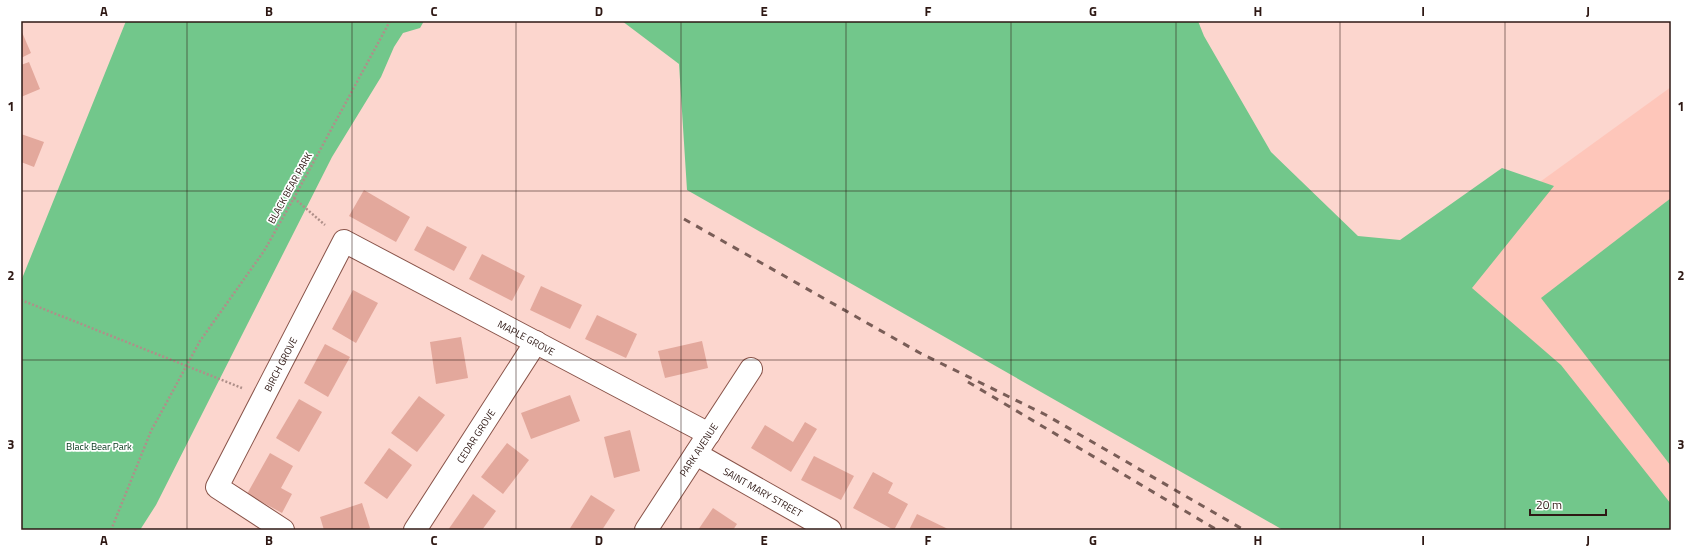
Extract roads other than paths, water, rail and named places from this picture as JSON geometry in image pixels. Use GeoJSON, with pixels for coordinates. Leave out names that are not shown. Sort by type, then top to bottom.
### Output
{"type":"FeatureCollection","features":[{"type":"Feature","properties":{"kind":"street","name":"MAPLE GROVE"},"geometry":{"type":"LineString","coordinates":[[344,242],[709,434]]}},
{"type":"Feature","properties":{"kind":"street","name":"BIRCH GROVE"},"geometry":{"type":"LineString","coordinates":[[283,530],[217,487],[344,242]]}},
{"type":"Feature","properties":{"kind":"street","name":"CEDAR GROVE"},"geometry":{"type":"LineString","coordinates":[[415,530],[536,342]]}},
{"type":"Feature","properties":{"kind":"street","name":"PARK AVENUE"},"geometry":{"type":"LineString","coordinates":[[646,530],[751,369]]}},
{"type":"Feature","properties":{"kind":"street","name":"SAINT MARY STREET"},"geometry":{"type":"LineString","coordinates":[[696,454],[830,530]]}},
{"type":"Feature","properties":{"kind":"railway"},"geometry":{"type":"LineString","coordinates":[[684,219],[920,353],[1046,415],[1244,530]]}},
{"type":"Feature","properties":{"kind":"railway"},"geometry":{"type":"LineString","coordinates":[[968,382],[1217,530]]}},
{"type":"Feature","properties":{"kind":"park label","name":"Black Bear Park"},"geometry":{"type":"Point","coordinates":[99,446]}}]}
